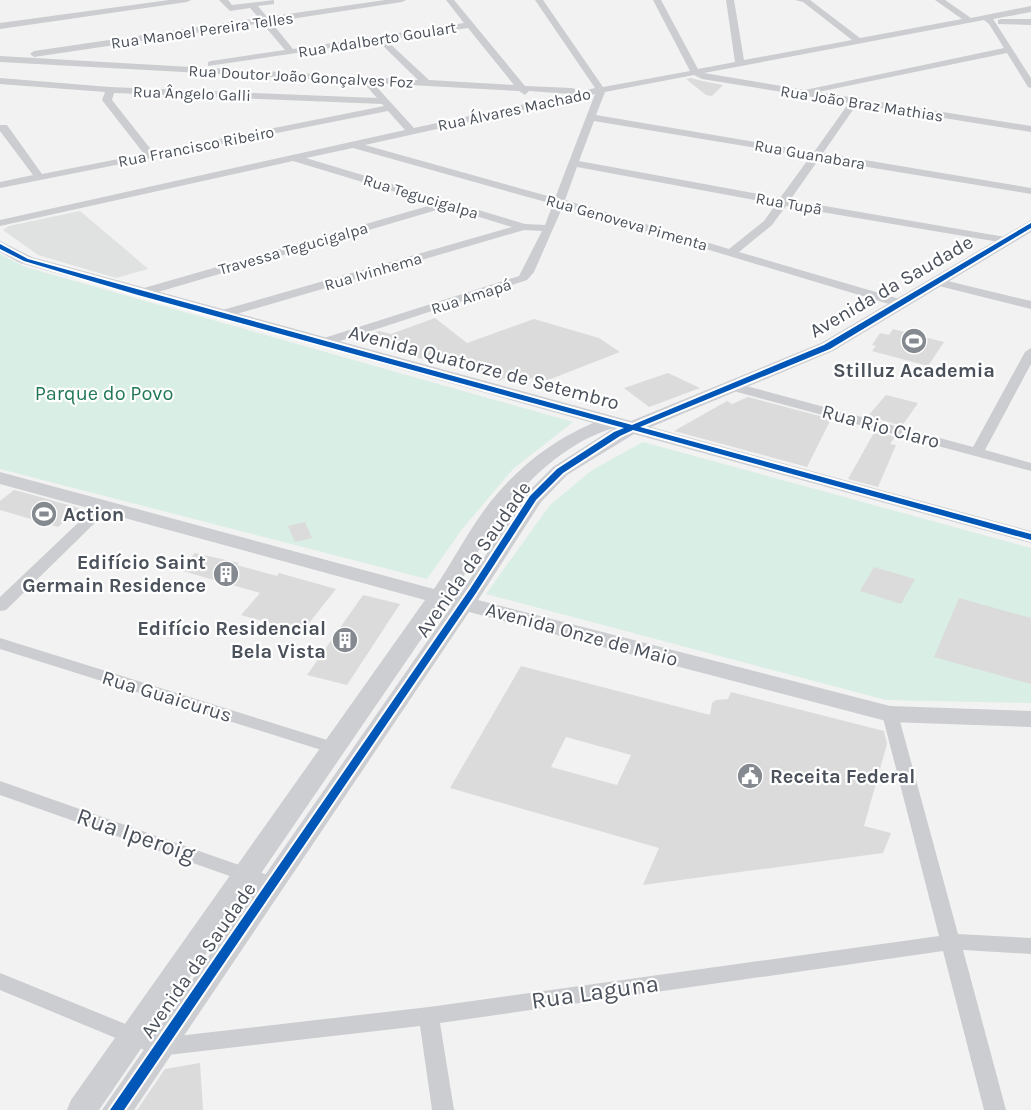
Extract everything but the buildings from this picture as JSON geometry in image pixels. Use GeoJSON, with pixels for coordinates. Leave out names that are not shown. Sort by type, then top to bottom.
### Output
{"type":"FeatureCollection","features":[{"type":"Feature","properties":{"kind":"street"},"geometry":{"type":"LineString","coordinates":[[0,26],[187,0]]}},
{"type":"Feature","properties":{"kind":"street"},"geometry":{"type":"LineString","coordinates":[[223,0],[230,8],[271,2],[269,0]]}},
{"type":"Feature","properties":{"kind":"street","name":"Rua Manoel Pereira Telles"},"geometry":{"type":"LineString","coordinates":[[1,59],[402,0]]}},
{"type":"Feature","properties":{"kind":"street"},"geometry":{"type":"LineString","coordinates":[[450,0],[521,88],[539,104]]}},
{"type":"Feature","properties":{"kind":"street"},"geometry":{"type":"LineString","coordinates":[[539,0],[601,90]]}},
{"type":"Feature","properties":{"kind":"street"},"geometry":{"type":"LineString","coordinates":[[657,0],[695,72]]}},
{"type":"Feature","properties":{"kind":"street"},"geometry":{"type":"LineString","coordinates":[[730,0],[740,63]]}},
{"type":"Feature","properties":{"kind":"street"},"geometry":{"type":"LineString","coordinates":[[799,0],[805,0],[857,40]]}},
{"type":"Feature","properties":{"kind":"street"},"geometry":{"type":"LineString","coordinates":[[939,0],[968,20]]}},
{"type":"Feature","properties":{"kind":"street"},"geometry":{"type":"LineString","coordinates":[[252,5],[291,52]]}},
{"type":"Feature","properties":{"kind":"street","name":"Rua Álvares Machado"},"geometry":{"type":"LineString","coordinates":[[0,223],[601,90],[857,40],[968,20],[988,20],[1031,9]]}},
{"type":"Feature","properties":{"kind":"street"},"geometry":{"type":"LineString","coordinates":[[988,20],[1031,22]]}},
{"type":"Feature","properties":{"kind":"street"},"geometry":{"type":"LineString","coordinates":[[988,20],[1030,81]]}},
{"type":"Feature","properties":{"kind":"street","name":"Rua Adalberto Goulart"},"geometry":{"type":"LineString","coordinates":[[178,69],[469,25]]}},
{"type":"Feature","properties":{"kind":"street"},"geometry":{"type":"LineString","coordinates":[[379,38],[428,83]]}},
{"type":"Feature","properties":{"kind":"street"},"geometry":{"type":"LineString","coordinates":[[799,93],[1009,50]]}},
{"type":"Feature","properties":{"kind":"street","name":"Rua Doutor João Gonçalves Foz"},"geometry":{"type":"LineString","coordinates":[[1,59],[575,91],[601,90]]}},
{"type":"Feature","properties":{"kind":"street","name":"Rua João Braz Mathias"},"geometry":{"type":"LineString","coordinates":[[695,72],[716,80],[1031,129]]}},
{"type":"Feature","properties":{"kind":"street"},"geometry":{"type":"LineString","coordinates":[[365,79],[412,132]]}},
{"type":"Feature","properties":{"kind":"street","name":"Rua Ângelo Galli"},"geometry":{"type":"LineString","coordinates":[[0,81],[110,90],[388,105]]}},
{"type":"Feature","properties":{"kind":"street"},"geometry":{"type":"LineString","coordinates":[[110,90],[107,100],[150,155]]}},
{"type":"Feature","properties":{"kind":"street","name":"Rua Amapá"},"geometry":{"type":"LineString","coordinates":[[325,342],[523,279],[549,228],[601,90]]}},
{"type":"Feature","properties":{"kind":"street"},"geometry":{"type":"LineString","coordinates":[[731,253],[768,223],[854,102]]}},
{"type":"Feature","properties":{"kind":"street","name":"Rua Francisco Ribeiro"},"geometry":{"type":"LineString","coordinates":[[0,185],[388,105]]}},
{"type":"Feature","properties":{"kind":"street","name":"Rua Guanabara"},"geometry":{"type":"LineString","coordinates":[[589,117],[1031,191]]}},
{"type":"Feature","properties":{"kind":"street"},"geometry":{"type":"LineString","coordinates":[[2,128],[39,177]]}},
{"type":"Feature","properties":{"kind":"street","name":"Rua Genoveva Pimenta"},"geometry":{"type":"LineString","coordinates":[[354,144],[899,303]]}},
{"type":"Feature","properties":{"kind":"street","name":"Rua Tegucigalpa"},"geometry":{"type":"LineString","coordinates":[[294,158],[524,227],[549,228]]}},
{"type":"Feature","properties":{"kind":"street","name":"Rua Tupã"},"geometry":{"type":"LineString","coordinates":[[575,163],[1005,240]]}},
{"type":"Feature","properties":{"kind":"street","name":"Travessa Tegucigalpa"},"geometry":{"type":"LineString","coordinates":[[141,293],[446,204]]}},
{"type":"Feature","properties":{"kind":"street","name":"Avenida da Saudade"},"geometry":{"type":"LineString","coordinates":[[82,1110],[439,597],[501,502],[530,473],[593,427],[624,424],[731,386],[827,347],[1031,225]]}},
{"type":"Feature","properties":{"kind":"street","name":"Rua Ivinhema"},"geometry":{"type":"LineString","coordinates":[[222,314],[524,227]]}},
{"type":"Feature","properties":{"kind":"street","name":"Avenida Quatorze de Setembro"},"geometry":{"type":"LineString","coordinates":[[0,246],[26,260],[141,293],[1031,537]]}},
{"type":"Feature","properties":{"kind":"street"},"geometry":{"type":"LineString","coordinates":[[935,282],[1031,305]]}},
{"type":"Feature","properties":{"kind":"street"},"geometry":{"type":"LineString","coordinates":[[978,452],[1031,352]]}},
{"type":"Feature","properties":{"kind":"street","name":"Rua Rio Claro"},"geometry":{"type":"LineString","coordinates":[[731,386],[1031,467]]}},
{"type":"Feature","properties":{"kind":"street","name":"Avenida da Saudade"},"geometry":{"type":"LineString","coordinates":[[117,1110],[464,604],[533,498],[560,471],[617,435],[624,424]]}},
{"type":"Feature","properties":{"kind":"street","name":"Avenida Onze de Maio"},"geometry":{"type":"LineString","coordinates":[[0,478],[464,604],[890,714],[1031,719]]}},
{"type":"Feature","properties":{"kind":"street"},"geometry":{"type":"LineString","coordinates":[[0,606],[104,507]]}},
{"type":"Feature","properties":{"kind":"street","name":"Rua Guaicurus"},"geometry":{"type":"LineString","coordinates":[[0,643],[334,748]]}},
{"type":"Feature","properties":{"kind":"street"},"geometry":{"type":"LineString","coordinates":[[890,714],[995,1110]]}},
{"type":"Feature","properties":{"kind":"street","name":"Rua Iperoig"},"geometry":{"type":"LineString","coordinates":[[0,788],[272,884]]}},
{"type":"Feature","properties":{"kind":"street","name":"Rua Laguna"},"geometry":{"type":"LineString","coordinates":[[159,1047],[429,1016],[952,942],[1031,945]]}},
{"type":"Feature","properties":{"kind":"street"},"geometry":{"type":"LineString","coordinates":[[0,981],[159,1047]]}},
{"type":"Feature","properties":{"kind":"street"},"geometry":{"type":"LineString","coordinates":[[429,1016],[443,1110]]}},
{"type":"Feature","properties":{"kind":"shaded area"},"geometry":{"type":"Polygon","coordinates":[[[80,211],[148,269],[116,278],[38,255],[3,230],[9,226],[80,211]]]}},
{"type":"Feature","properties":{"kind":"green space","name":"Parque do Povo"},"geometry":{"type":"Polygon","coordinates":[[[0,254],[25,267],[573,422],[513,469],[463,528],[427,579],[0,469],[0,254]]]}},
{"type":"Feature","properties":{"kind":"green space"},"geometry":{"type":"Polygon","coordinates":[[[643,442],[1031,548],[1031,703],[886,700],[486,594],[550,505],[592,470],[643,442]]]}},
{"type":"Feature","properties":{"kind":"cycle path"},"geometry":{"type":"LineString","coordinates":[[117,1110],[473,591],[533,498],[560,471],[617,434],[827,347],[1031,225]]}},
{"type":"Feature","properties":{"kind":"cycle path"},"geometry":{"type":"LineString","coordinates":[[0,246],[26,260],[141,293],[1031,537]]}},
{"type":"Feature","properties":{"kind":"place","name":"Stilluz Academia"},"geometry":{"type":"Point","coordinates":[914,341]}},
{"type":"Feature","properties":{"kind":"place","name":"Action"},"geometry":{"type":"Point","coordinates":[44,514]}},
{"type":"Feature","properties":{"kind":"place","name":"Edifício Saint Germain Residence"},"geometry":{"type":"Point","coordinates":[226,574]}},
{"type":"Feature","properties":{"kind":"place","name":"Edifício Residencial Bela Vista"},"geometry":{"type":"Point","coordinates":[345,640]}},
{"type":"Feature","properties":{"kind":"place","name":"Receita Federal"},"geometry":{"type":"Point","coordinates":[750,776]}}]}
